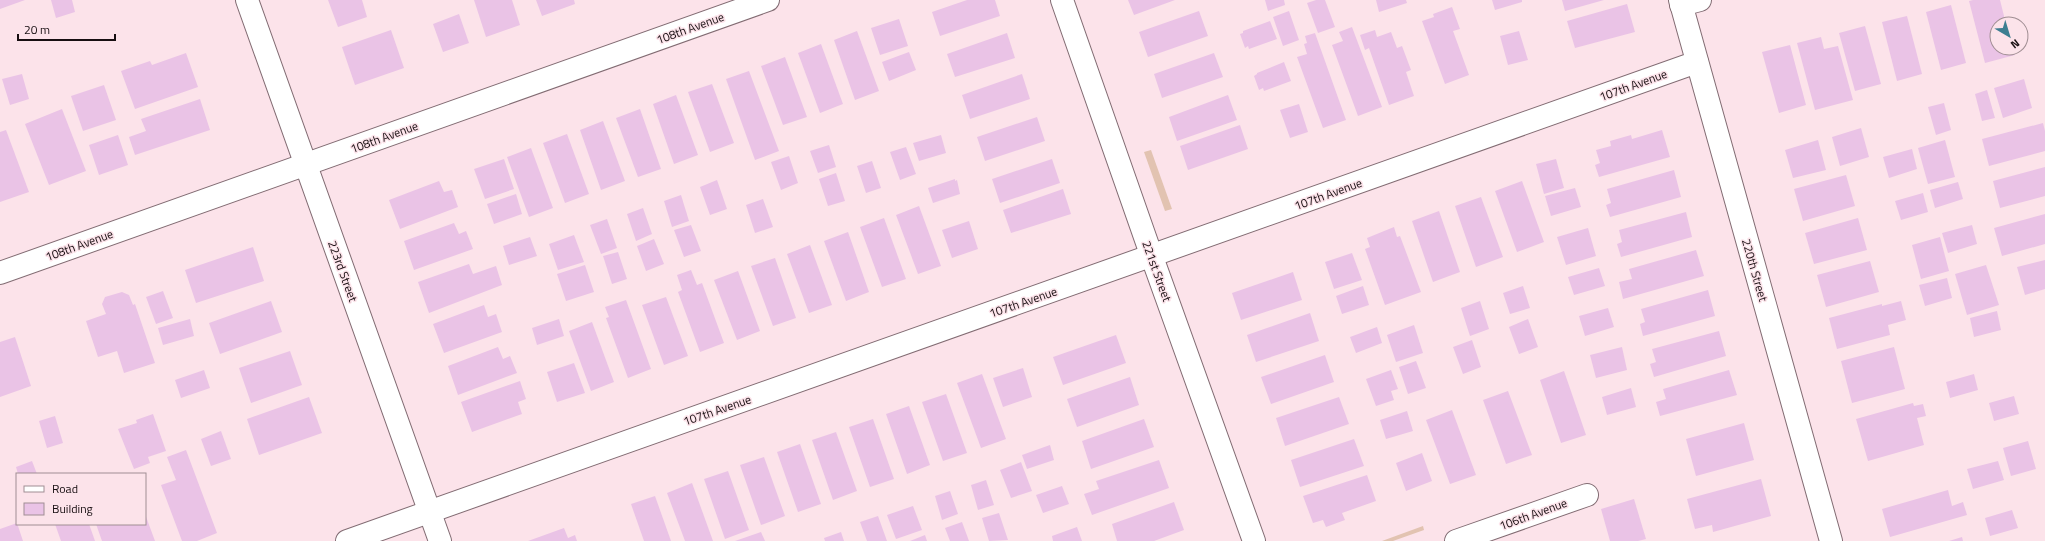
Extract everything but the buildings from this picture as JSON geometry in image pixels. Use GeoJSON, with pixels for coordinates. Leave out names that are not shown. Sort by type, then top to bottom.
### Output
{"type":"FeatureCollection","features":[{"type":"Feature","properties":{"kind":"street","name":"223rd Street"},"geometry":{"type":"LineString","coordinates":[[247,0],[440,541]]}},
{"type":"Feature","properties":{"kind":"street","name":"108th Avenue"},"geometry":{"type":"LineString","coordinates":[[0,273],[768,0]]}},
{"type":"Feature","properties":{"kind":"street","name":"221st Street"},"geometry":{"type":"LineString","coordinates":[[1062,0],[1254,541]]}},
{"type":"Feature","properties":{"kind":"street","name":"220th Street"},"geometry":{"type":"LineString","coordinates":[[1687,2],[1697,62],[1831,541]]}},
{"type":"Feature","properties":{"kind":"street","name":"107th Avenue"},"geometry":{"type":"LineString","coordinates":[[347,541],[1697,62]]}},
{"type":"Feature","properties":{"kind":"street","name":"106th Avenue"},"geometry":{"type":"LineString","coordinates":[[1456,541],[1587,495]]}},
{"type":"Feature","properties":{"kind":"shaded area"},"geometry":{"type":"Polygon","coordinates":[[[1151,150],[1172,209],[1165,211],[1144,152],[1151,150]]]}},
{"type":"Feature","properties":{"kind":"shaded area"},"geometry":{"type":"Polygon","coordinates":[[[1423,526],[1424,530],[1393,541],[1382,541],[1423,526]]]}}]}
